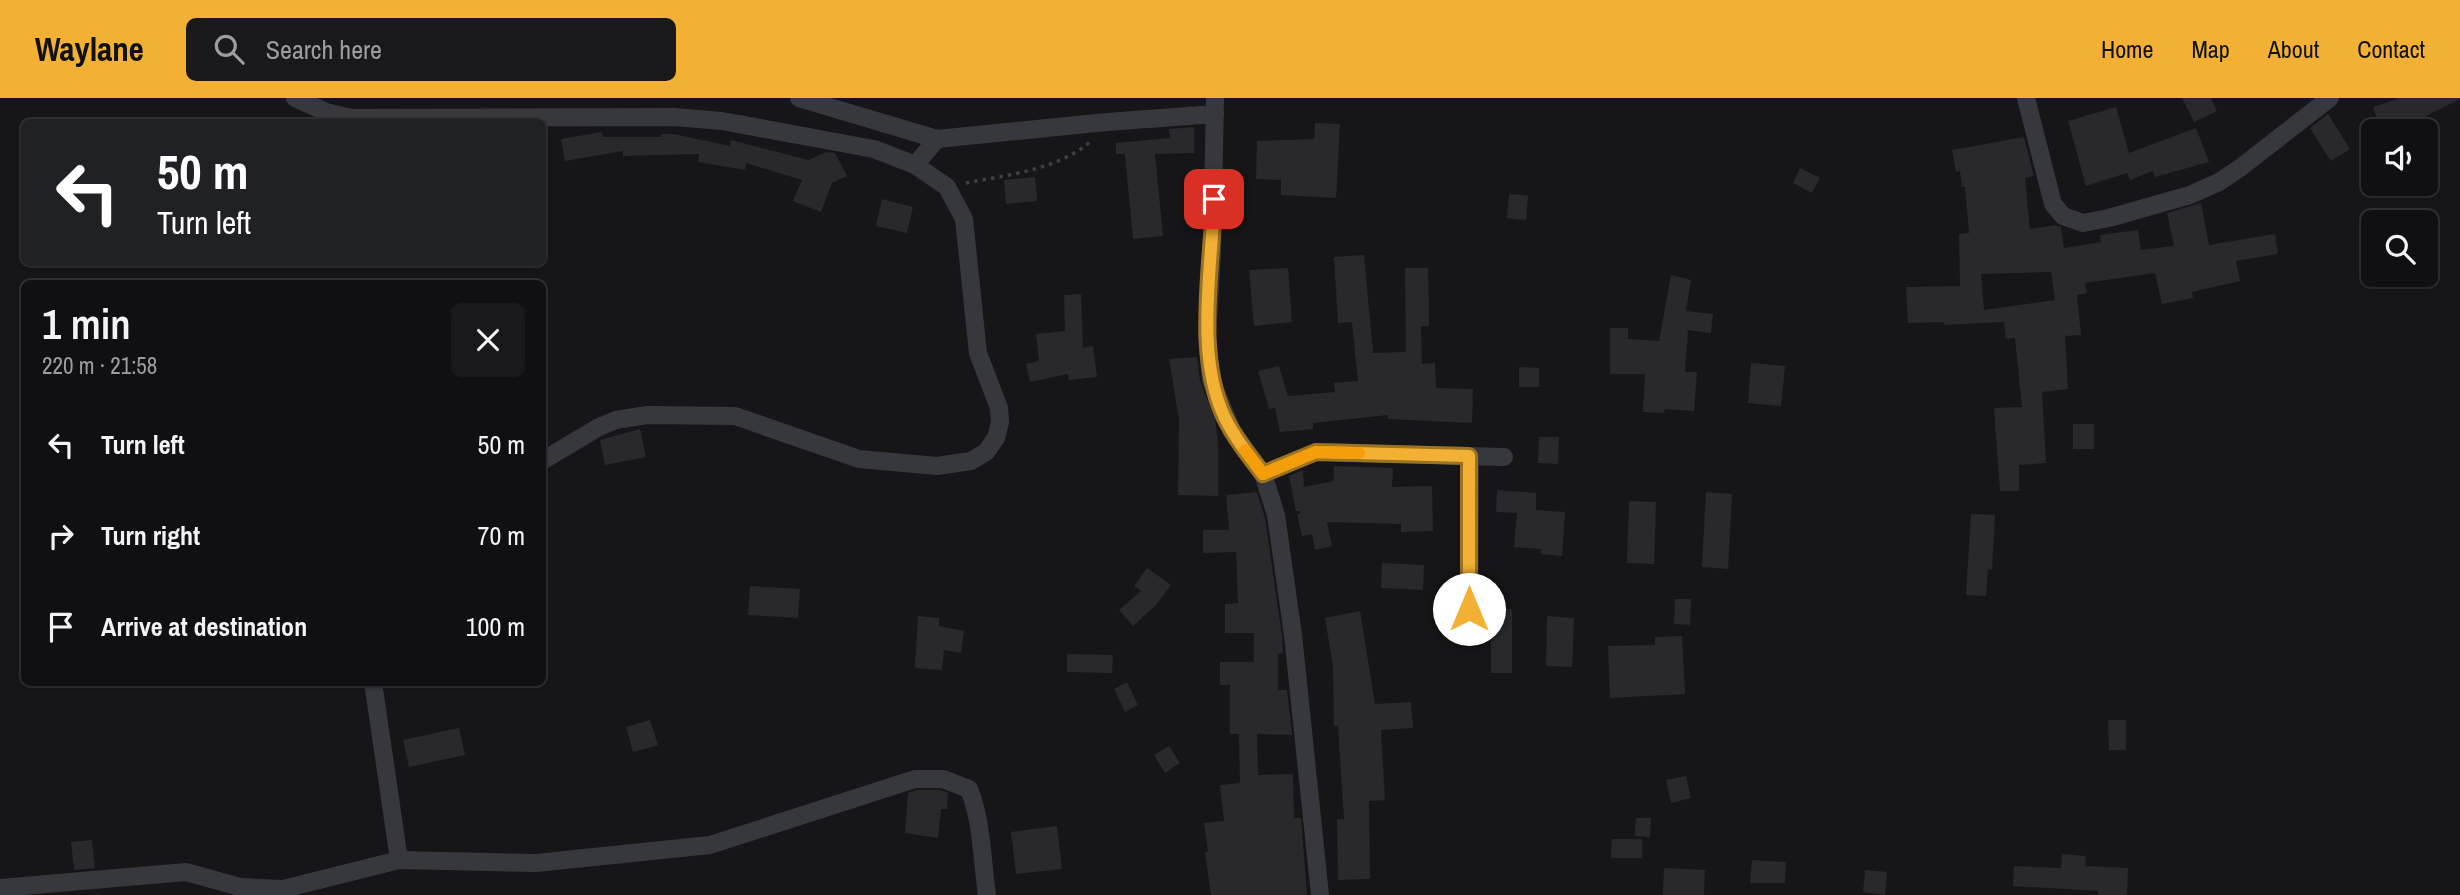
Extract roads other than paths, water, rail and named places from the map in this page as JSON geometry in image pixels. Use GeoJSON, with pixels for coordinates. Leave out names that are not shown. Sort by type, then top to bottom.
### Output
{"type":"FeatureCollection","features":[{"type":"Feature","properties":{"kind":"street"},"geometry":{"type":"LineString","coordinates":[[295,98],[326,112],[352,118],[675,117],[722,121],[874,149],[915,165],[947,187],[964,219],[978,353],[999,408],[1000,422],[996,438],[986,452],[971,461],[955,465],[866,460],[736,416],[647,415],[616,420],[546,459]]}},
{"type":"Feature","properties":{"kind":"street"},"geometry":{"type":"LineString","coordinates":[[799,98],[937,139],[1107,122],[1215,106],[1207,338],[1211,380],[1232,432],[1263,474],[1276,515],[1291,621],[1320,895]]}},
{"type":"Feature","properties":{"kind":"street"},"geometry":{"type":"LineString","coordinates":[[2026,98],[2053,204],[2063,216],[2083,223],[2190,195],[2219,182],[2330,98]]}},
{"type":"Feature","properties":{"kind":"street"},"geometry":{"type":"LineString","coordinates":[[915,165],[937,139]]}},
{"type":"Feature","properties":{"kind":"street"},"geometry":{"type":"LineString","coordinates":[[1263,474],[1316,452],[1504,457]]}},
{"type":"Feature","properties":{"kind":"street"},"geometry":{"type":"LineString","coordinates":[[1469,456],[1469,609]]}},
{"type":"Feature","properties":{"kind":"street"},"geometry":{"type":"LineString","coordinates":[[374,686],[399,860]]}},
{"type":"Feature","properties":{"kind":"street"},"geometry":{"type":"LineString","coordinates":[[0,888],[186,872],[240,887],[283,889],[399,860],[536,863],[710,845],[915,779],[943,779],[970,789],[978,809],[979,841],[987,895]]}}]}
